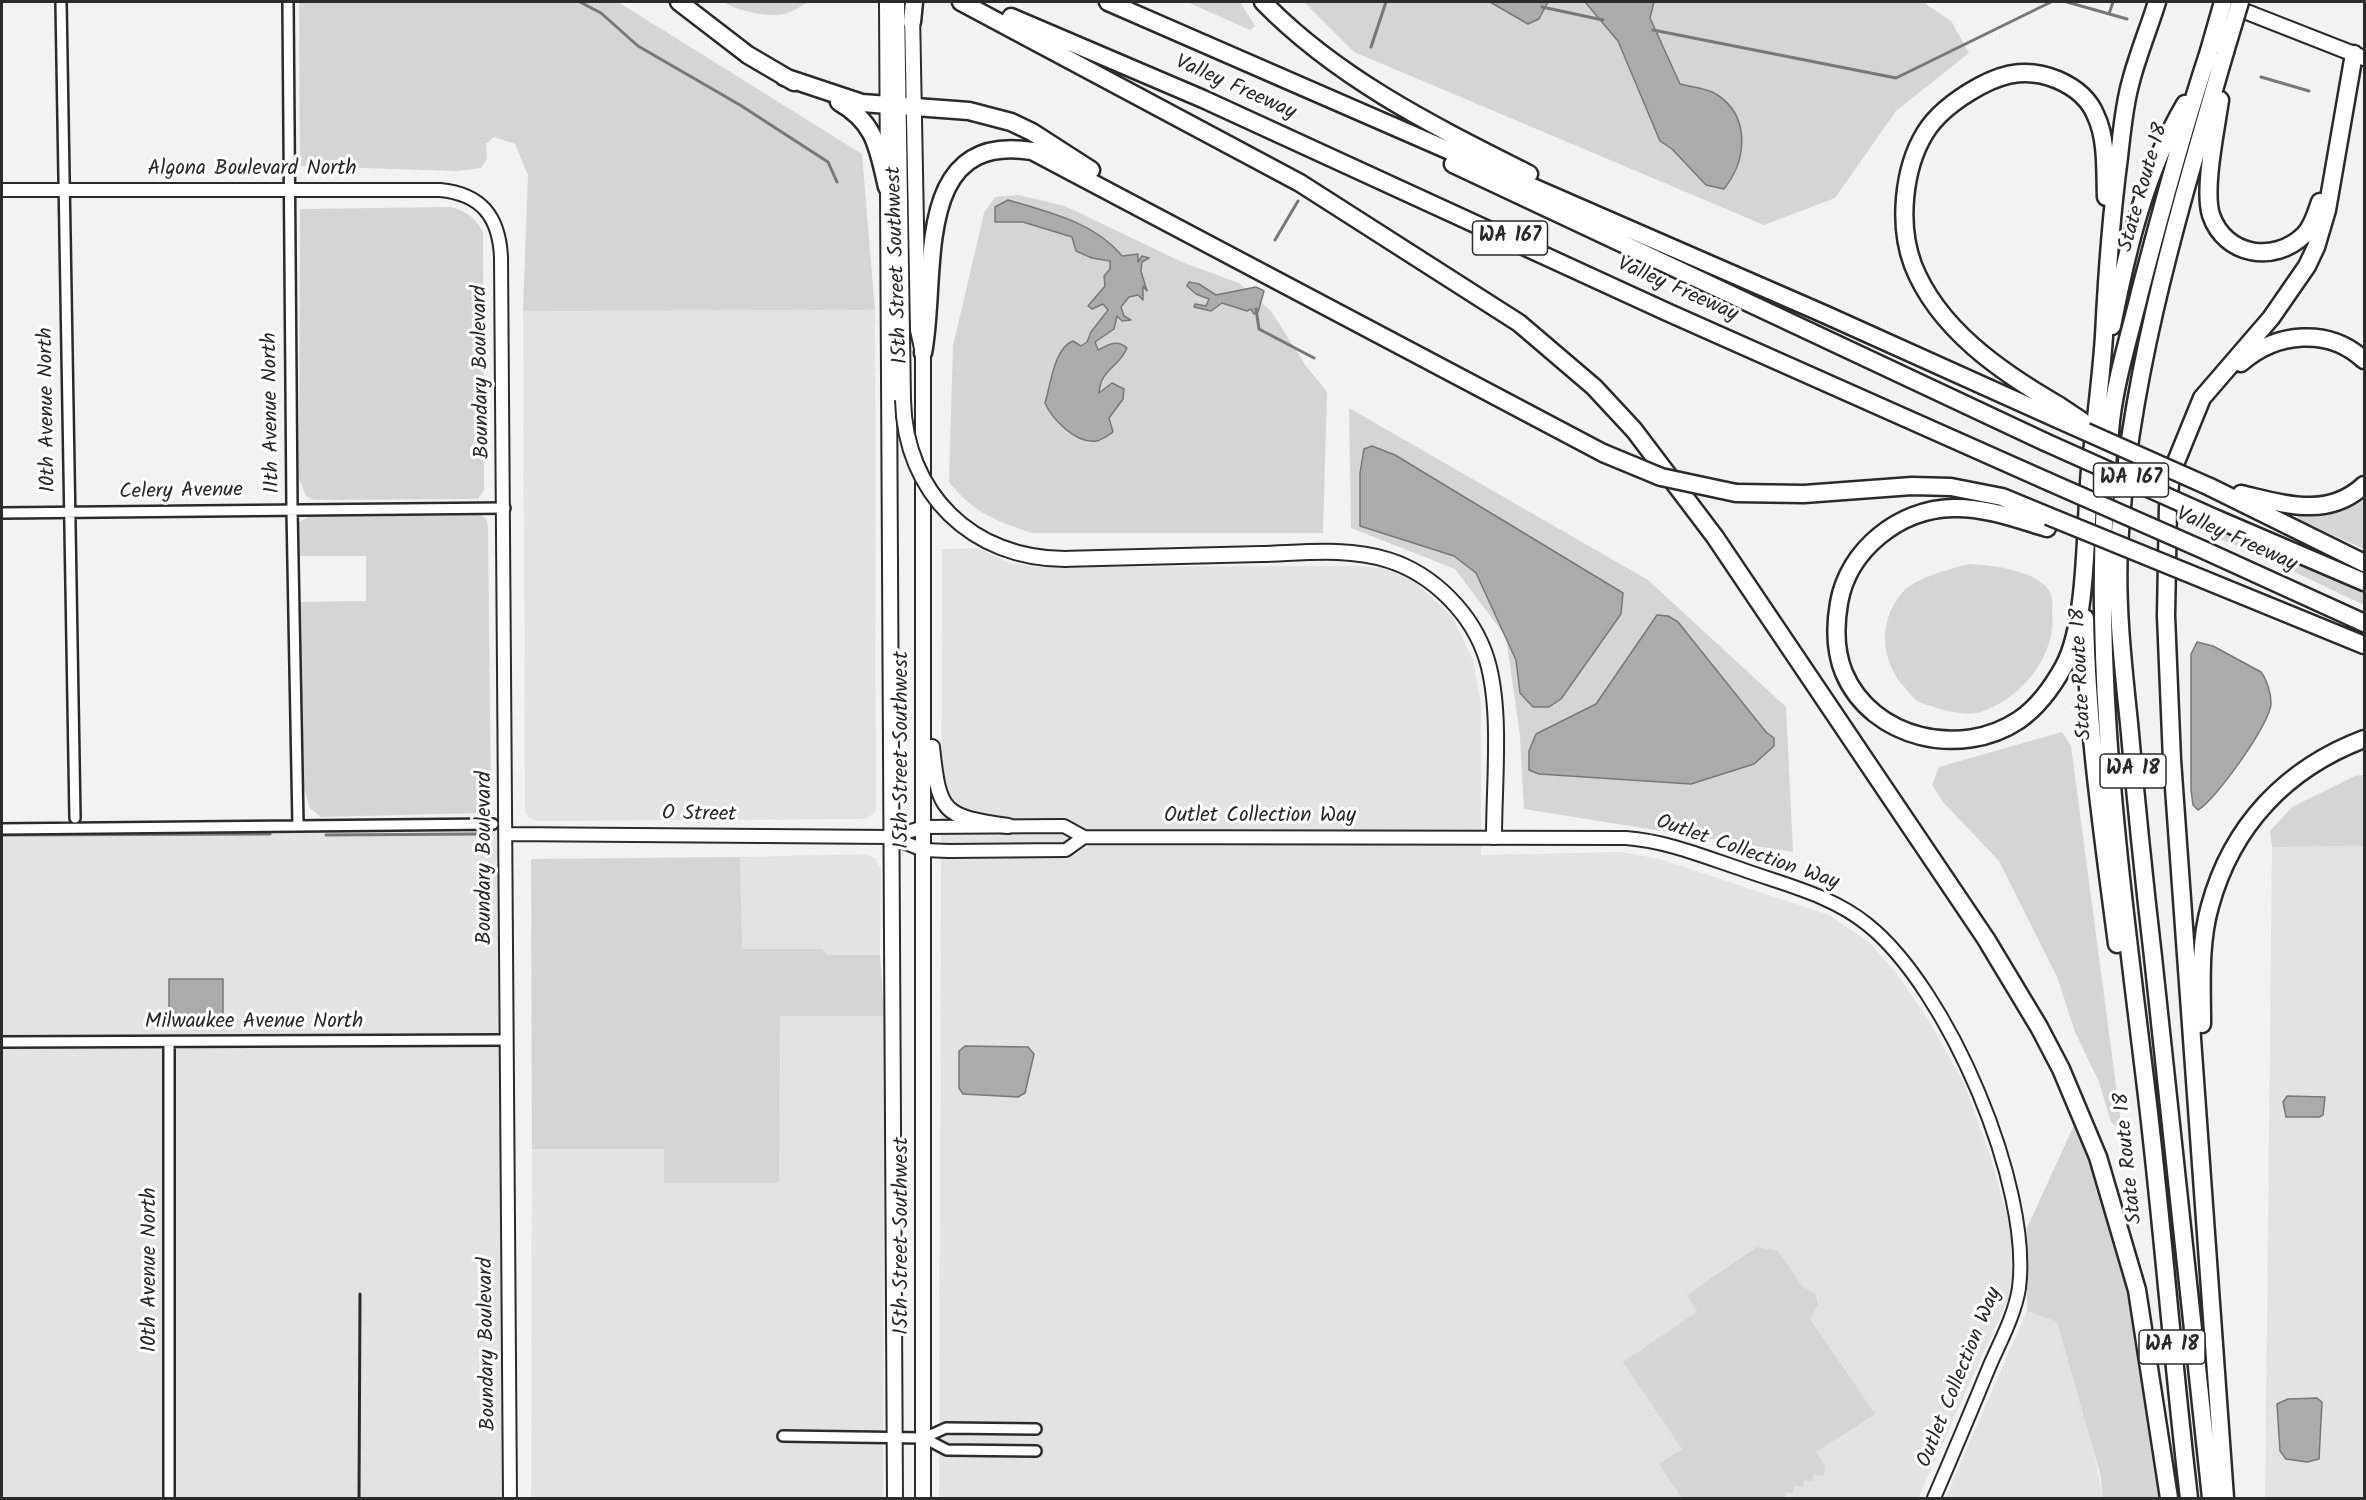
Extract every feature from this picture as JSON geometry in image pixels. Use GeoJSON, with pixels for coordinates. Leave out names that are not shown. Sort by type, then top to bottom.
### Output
{"type":"FeatureCollection","features":[{"type":"Feature","properties":{"kind":"highway"},"geometry":{"type":"LineString","coordinates":[[680,2],[748,55],[784,77],[839,102],[861,118],[875,139],[887,187]]}},
{"type":"Feature","properties":{"kind":"highway"},"geometry":{"type":"LineString","coordinates":[[912,30],[913,2]]}},
{"type":"Feature","properties":{"kind":"highway"},"geometry":{"type":"LineString","coordinates":[[962,2],[1300,183],[1519,323],[1594,387],[1640,437],[1715,537],[1986,939],[2039,1027],[2061,1069],[2098,1156],[2138,1290],[2169,1498]]}},
{"type":"Feature","properties":{"kind":"highway","name":"Valley Freeway"},"geometry":{"type":"LineString","coordinates":[[971,2],[1203,99],[1667,312],[2364,623]]}},
{"type":"Feature","properties":{"kind":"highway","name":"Valley Freeway"},"geometry":{"type":"LineString","coordinates":[[1108,2],[1706,265],[2056,412],[2134,454],[2210,487],[2364,563]]}},
{"type":"Feature","properties":{"kind":"highway"},"geometry":{"type":"LineString","coordinates":[[1263,2],[1311,46],[1364,86],[1706,265]]}},
{"type":"Feature","properties":{"kind":"highway"},"geometry":{"type":"LineString","coordinates":[[2048,522],[1954,508],[1917,514],[1880,534],[1849,571],[1843,586],[1837,618],[1839,659],[1844,673],[1860,699],[1879,716],[1901,729],[1944,740],[1974,738],[2018,720],[2044,696],[2065,663],[2076,626],[2084,560],[2101,380],[2109,234],[2131,80],[2157,2]]}},
{"type":"Feature","properties":{"kind":"highway","name":"State Route 18"},"geometry":{"type":"LineString","coordinates":[[2211,1498],[2181,1198],[2140,851],[2123,659],[2119,549],[2133,418],[2150,330],[2217,52],[2223,2]]}},
{"type":"Feature","properties":{"kind":"highway","name":"State Route 18"},"geometry":{"type":"LineString","coordinates":[[2189,1498],[2118,854],[2104,694],[2102,532],[2112,416],[2162,204],[2200,77],[2217,52],[2240,2]]}},
{"type":"Feature","properties":{"kind":"highway"},"geometry":{"type":"LineString","coordinates":[[2217,52],[2209,204],[2216,225],[2233,244],[2244,251],[2271,253],[2284,249],[2306,233],[2317,212],[2359,56]]}},
{"type":"Feature","properties":{"kind":"highway"},"geometry":{"type":"LineString","coordinates":[[2056,412],[1996,367],[1942,312],[1913,264],[1904,218],[1909,172],[1926,132],[1940,115],[1967,93],[1998,76],[2018,72],[2033,73],[2074,87],[2097,117],[2103,142],[2109,234]]}},
{"type":"Feature","properties":{"kind":"highway"},"geometry":{"type":"LineString","coordinates":[[784,77],[848,99],[900,107],[969,111],[1011,122],[1032,132],[1224,253]]}},
{"type":"Feature","properties":{"kind":"highway"},"geometry":{"type":"LineString","coordinates":[[2101,380],[2131,234],[2159,157],[2179,114],[2200,77]]}},
{"type":"Feature","properties":{"kind":"highway","name":"WA 167"},"geometry":{"type":"LineString","coordinates":[[1350,108],[1374,127],[2045,442],[2364,582]]}},
{"type":"Feature","properties":{"kind":"highway"},"geometry":{"type":"LineString","coordinates":[[2225,1498],[2172,760],[2166,616],[2171,474],[2202,398],[2271,318],[2307,266],[2322,229],[2337,140]]}},
{"type":"Feature","properties":{"kind":"highway"},"geometry":{"type":"LineString","coordinates":[[924,353],[929,326],[934,237],[940,205],[949,181],[958,170],[984,152],[1011,148],[1032,151],[1604,453],[1661,477],[1737,493],[1804,494],[1912,486],[1951,487],[2002,497],[2048,522],[2139,554],[2364,645]]}},
{"type":"Feature","properties":{"kind":"highway"},"geometry":{"type":"LineString","coordinates":[[2202,398],[2255,351],[2292,337],[2319,337],[2356,352],[2364,360]]}},
{"type":"Feature","properties":{"kind":"highway"},"geometry":{"type":"LineString","coordinates":[[2210,487],[2303,507],[2328,506],[2346,499],[2364,485]]}},
{"type":"Feature","properties":{"kind":"highway"},"geometry":{"type":"LineString","coordinates":[[2084,560],[2086,684],[2094,771],[2149,1165],[2157,1194]]}},
{"type":"Feature","properties":{"kind":"highway"},"geometry":{"type":"LineString","coordinates":[[2202,1163],[2203,958],[2209,907],[2216,888],[2237,843],[2257,813],[2274,794],[2306,767],[2334,750],[2364,738]]}},
{"type":"Feature","properties":{"kind":"main road","name":"15th Street Southwest"},"geometry":{"type":"LineString","coordinates":[[887,2],[900,107],[918,330],[924,353],[923,1498]]}},
{"type":"Feature","properties":{"kind":"main road"},"geometry":{"type":"LineString","coordinates":[[892,30],[897,2]]}},
{"type":"Feature","properties":{"kind":"main road"},"geometry":{"type":"LineString","coordinates":[[2218,2],[2359,56]]}},
{"type":"Feature","properties":{"kind":"main road","name":"15th Street Southwest"},"geometry":{"type":"LineString","coordinates":[[895,1498],[887,187],[912,30]]}},
{"type":"Feature","properties":{"kind":"main road"},"geometry":{"type":"LineString","coordinates":[[900,107],[905,432],[911,454],[923,481],[945,510],[969,531],[994,545],[1020,554],[1065,559],[1329,552],[1378,557],[1410,569],[1445,594],[1457,608],[1476,634],[1486,658],[1494,705],[1494,837]]}},
{"type":"Feature","properties":{"kind":"main road"},"geometry":{"type":"LineString","coordinates":[[925,682],[939,798],[956,816],[1008,826]]}},
{"type":"Feature","properties":{"kind":"street","name":"10th Avenue North"},"geometry":{"type":"LineString","coordinates":[[61,2],[75,818]]}},
{"type":"Feature","properties":{"kind":"street","name":"11th Avenue North"},"geometry":{"type":"LineString","coordinates":[[288,2],[288,190],[298,825]]}},
{"type":"Feature","properties":{"kind":"street","name":"Algona Boulevard North"},"geometry":{"type":"LineString","coordinates":[[2,190],[452,191],[467,195],[480,204],[492,219]]}},
{"type":"Feature","properties":{"kind":"street","name":"Boundary Boulevard"},"geometry":{"type":"LineString","coordinates":[[492,219],[501,246],[505,508],[510,1498]]}},
{"type":"Feature","properties":{"kind":"street","name":"Celery Avenue"},"geometry":{"type":"LineString","coordinates":[[2,513],[505,508]]}},
{"type":"Feature","properties":{"kind":"street"},"geometry":{"type":"LineString","coordinates":[[2,829],[290,828],[298,825],[493,824]]}},
{"type":"Feature","properties":{"kind":"street","name":"O Street"},"geometry":{"type":"LineString","coordinates":[[506,834],[891,837],[924,826]]}},
{"type":"Feature","properties":{"kind":"street","name":"Outlet Collection Way"},"geometry":{"type":"LineString","coordinates":[[924,826],[1064,826],[1084,837],[1642,839],[1682,849],[1822,898],[1846,909],[1878,933],[1903,962],[1936,1011],[1979,1091],[2011,1192],[2021,1253],[2019,1291],[2013,1311],[1934,1498]]}},
{"type":"Feature","properties":{"kind":"street","name":"O Street"},"geometry":{"type":"LineString","coordinates":[[891,837],[923,850]]}},
{"type":"Feature","properties":{"kind":"street","name":"Outlet Collection Way"},"geometry":{"type":"LineString","coordinates":[[923,850],[1066,850],[1084,837]]}},
{"type":"Feature","properties":{"kind":"street","name":"Milwaukee Avenue North"},"geometry":{"type":"LineString","coordinates":[[2,1042],[507,1040]]}},
{"type":"Feature","properties":{"kind":"street","name":"10th Avenue North"},"geometry":{"type":"LineString","coordinates":[[169,1498],[170,1042]]}},
{"type":"Feature","properties":{"kind":"street"},"geometry":{"type":"LineString","coordinates":[[924,1438],[946,1428],[1036,1429]]}},
{"type":"Feature","properties":{"kind":"street"},"geometry":{"type":"LineString","coordinates":[[783,1436],[924,1438],[947,1450],[1036,1451]]}},
{"type":"Feature","properties":{"kind":"shaded area"},"geometry":{"type":"Polygon","coordinates":[[[299,2],[618,2],[862,154],[875,310],[523,311],[528,175],[515,144],[494,137],[486,144],[487,159],[481,168],[458,171],[300,166],[299,2]]]}},
{"type":"Feature","properties":{"kind":"shaded area"},"geometry":{"type":"Polygon","coordinates":[[[723,2],[809,2],[788,13],[764,15],[723,2]]]}},
{"type":"Feature","properties":{"kind":"shaded area"},"geometry":{"type":"Polygon","coordinates":[[[1187,2],[1240,2],[1255,26],[1250,30],[1187,2]]]}},
{"type":"Feature","properties":{"kind":"shaded area"},"geometry":{"type":"Polygon","coordinates":[[[1304,2],[1923,2],[1951,21],[1969,53],[1896,111],[1835,198],[1764,225],[1354,52],[1304,2]]]}},
{"type":"Feature","properties":{"kind":"shaded area"},"geometry":{"type":"Polygon","coordinates":[[[1490,2],[1548,2],[1539,19],[1528,24],[1490,2]]]}},
{"type":"Feature","properties":{"kind":"shaded area"},"geometry":{"type":"Polygon","coordinates":[[[1585,2],[1654,2],[1650,18],[1680,84],[1716,94],[1727,103],[1740,126],[1741,152],[1732,177],[1724,189],[1706,185],[1672,149],[1660,141],[1618,41],[1585,2]]]}},
{"type":"Feature","properties":{"kind":"shaded area"},"geometry":{"type":"Polygon","coordinates":[[[1018,195],[1065,206],[1184,263],[1239,283],[1271,311],[1306,366],[1327,392],[1323,533],[1032,533],[986,514],[958,493],[949,482],[953,346],[984,213],[995,197],[1018,195]]]}},
{"type":"Feature","properties":{"kind":"shaded area"},"geometry":{"type":"Polygon","coordinates":[[[1008,200],[1070,220],[1111,244],[1122,256],[1138,254],[1138,262],[1142,256],[1149,258],[1142,262],[1141,271],[1147,291],[1143,286],[1143,300],[1138,295],[1129,297],[1121,307],[1124,316],[1131,320],[1122,321],[1117,316],[1114,329],[1095,342],[1098,350],[1116,343],[1127,348],[1106,373],[1100,385],[1099,393],[1112,383],[1124,389],[1123,399],[1109,418],[1113,432],[1103,439],[1088,441],[1073,435],[1059,423],[1045,403],[1061,351],[1073,341],[1081,346],[1087,342],[1091,332],[1108,310],[1103,304],[1092,309],[1088,306],[1105,286],[1104,276],[1110,269],[1110,261],[1092,258],[1076,251],[1072,237],[1023,222],[995,222],[995,207],[1008,200]]]}},
{"type":"Feature","properties":{"kind":"shaded area"},"geometry":{"type":"Polygon","coordinates":[[[451,207],[470,216],[483,232],[484,490],[478,499],[314,500],[306,496],[299,478],[300,209],[451,207]]]}},
{"type":"Feature","properties":{"kind":"shaded area"},"geometry":{"type":"Polygon","coordinates":[[[1189,282],[1199,284],[1216,295],[1256,287],[1264,291],[1258,312],[1254,314],[1251,309],[1247,311],[1222,303],[1211,311],[1194,307],[1195,304],[1206,306],[1209,299],[1196,294],[1187,286],[1189,282]]]}},
{"type":"Feature","properties":{"kind":"shaded area"},"geometry":{"type":"Polygon","coordinates":[[[875,310],[876,811],[866,819],[535,821],[529,818],[525,812],[523,311],[875,310]]]}},
{"type":"Feature","properties":{"kind":"shaded area"},"geometry":{"type":"Polygon","coordinates":[[[1349,408],[1648,580],[1786,707],[1793,852],[1524,809],[1520,736],[1506,637],[1455,569],[1351,528],[1349,408]]]}},
{"type":"Feature","properties":{"kind":"shaded area"},"geometry":{"type":"Polygon","coordinates":[[[1372,446],[1395,455],[1623,593],[1621,614],[1561,699],[1549,707],[1533,707],[1520,693],[1516,660],[1476,573],[1454,556],[1360,526],[1360,473],[1364,449],[1372,446]]]}},
{"type":"Feature","properties":{"kind":"shaded area"},"geometry":{"type":"Polygon","coordinates":[[[2364,496],[2364,549],[2297,519],[2298,516],[2316,516],[2333,512],[2364,496]]]}},
{"type":"Feature","properties":{"kind":"shaded area"},"geometry":{"type":"Polygon","coordinates":[[[481,515],[486,519],[488,526],[491,802],[487,810],[480,813],[321,817],[310,808],[303,785],[299,602],[366,601],[366,556],[299,556],[299,522],[308,517],[481,515]]]}},
{"type":"Feature","properties":{"kind":"shaded area"},"geometry":{"type":"Polygon","coordinates":[[[2207,524],[2364,591],[2364,605],[2248,550],[2207,534],[2207,524]]]}},
{"type":"Feature","properties":{"kind":"shaded area"},"geometry":{"type":"Polygon","coordinates":[[[978,548],[1010,563],[1037,567],[1354,566],[1381,568],[1394,572],[1415,582],[1452,616],[1473,660],[1481,704],[1481,855],[1621,852],[1660,859],[1829,915],[1870,943],[1896,973],[1929,1021],[1964,1083],[1990,1155],[2011,1228],[2012,1290],[1918,1498],[939,1498],[942,549],[978,548]]]}},
{"type":"Feature","properties":{"kind":"shaded area"},"geometry":{"type":"Polygon","coordinates":[[[1968,564],[2014,570],[2037,579],[2051,594],[2052,629],[2042,660],[2022,687],[1995,706],[1966,714],[1943,710],[1915,699],[1897,678],[1887,654],[1885,642],[1889,616],[1894,604],[1908,587],[1924,578],[1968,564]]]}},
{"type":"Feature","properties":{"kind":"shaded area"},"geometry":{"type":"Polygon","coordinates":[[[1657,615],[1668,616],[1678,622],[1766,732],[1774,738],[1774,746],[1754,764],[1691,784],[1539,774],[1529,770],[1529,751],[1536,734],[1596,704],[1657,615]]]}},
{"type":"Feature","properties":{"kind":"shaded area"},"geometry":{"type":"Polygon","coordinates":[[[2197,642],[2213,646],[2261,672],[2268,687],[2271,703],[2262,726],[2241,760],[2217,792],[2198,810],[2193,805],[2191,790],[2191,654],[2197,642]]]}},
{"type":"Feature","properties":{"kind":"shaded area"},"geometry":{"type":"Polygon","coordinates":[[[2062,732],[2071,746],[2121,1123],[2117,1127],[2111,1122],[2099,1082],[2075,1032],[2057,977],[1999,861],[1943,802],[1932,785],[1939,767],[2062,732]]]}},
{"type":"Feature","properties":{"kind":"shaded area"},"geometry":{"type":"Polygon","coordinates":[[[2364,775],[2364,846],[2272,847],[2270,831],[2292,807],[2355,776],[2364,775]]]}},
{"type":"Feature","properties":{"kind":"shaded area"},"geometry":{"type":"Polygon","coordinates":[[[2,829],[506,830],[508,1498],[2,1498],[2,829]]]}},
{"type":"Feature","properties":{"kind":"shaded area"},"geometry":{"type":"Polygon","coordinates":[[[2364,846],[2364,1498],[2265,1498],[2272,847],[2364,846]]]}},
{"type":"Feature","properties":{"kind":"shaded area"},"geometry":{"type":"Polygon","coordinates":[[[866,854],[875,858],[881,870],[880,955],[828,955],[822,949],[741,949],[740,857],[866,854]]]}},
{"type":"Feature","properties":{"kind":"shaded area"},"geometry":{"type":"Polygon","coordinates":[[[740,857],[742,949],[822,949],[828,955],[880,955],[884,1016],[780,1016],[779,1183],[664,1183],[664,1149],[532,1149],[531,859],[740,857]]]}},
{"type":"Feature","properties":{"kind":"shaded area"},"geometry":{"type":"Polygon","coordinates":[[[169,979],[223,979],[223,1016],[169,1016],[169,979]]]}},
{"type":"Feature","properties":{"kind":"shaded area"},"geometry":{"type":"Polygon","coordinates":[[[780,1015],[884,1016],[883,1498],[531,1498],[532,1149],[664,1149],[664,1183],[780,1015]]]}},
{"type":"Feature","properties":{"kind":"shaded area"},"geometry":{"type":"Polygon","coordinates":[[[965,1046],[1028,1047],[1034,1054],[1025,1093],[1018,1097],[963,1094],[959,1088],[959,1051],[965,1046]]]}},
{"type":"Feature","properties":{"kind":"shaded area"},"geometry":{"type":"Polygon","coordinates":[[[2287,1096],[2325,1097],[2323,1115],[2286,1117],[2283,1102],[2287,1096]]]}},
{"type":"Feature","properties":{"kind":"shaded area"},"geometry":{"type":"Polygon","coordinates":[[[2074,1125],[2109,1214],[2122,1261],[2141,1355],[2161,1498],[2103,1498],[2100,1473],[2057,1322],[2027,1311],[2027,1228],[2074,1125]]]}},
{"type":"Feature","properties":{"kind":"shaded area"},"geometry":{"type":"Polygon","coordinates":[[[1757,1247],[1778,1251],[1802,1286],[1816,1295],[1818,1305],[1810,1319],[1875,1414],[1816,1452],[1825,1465],[1824,1476],[1813,1475],[1812,1481],[1804,1480],[1803,1487],[1794,1486],[1793,1493],[1786,1492],[1785,1498],[1682,1498],[1659,1464],[1682,1449],[1623,1362],[1697,1312],[1687,1295],[1757,1247]]]}},
{"type":"Feature","properties":{"kind":"shaded area"},"geometry":{"type":"Polygon","coordinates":[[[2027,1311],[2057,1322],[2090,1433],[2103,1498],[1945,1498],[2027,1311]]]}},
{"type":"Feature","properties":{"kind":"shaded area"},"geometry":{"type":"Polygon","coordinates":[[[2317,1398],[2322,1402],[2319,1459],[2307,1462],[2286,1459],[2280,1451],[2277,1404],[2288,1399],[2317,1398]]]}},
{"type":"Feature","properties":{"kind":"waterway"},"geometry":{"type":"LineString","coordinates":[[580,2],[601,13],[638,46],[740,105],[828,162],[837,182]]}},
{"type":"Feature","properties":{"kind":"waterway"},"geometry":{"type":"LineString","coordinates":[[1371,47],[1386,2]]}},
{"type":"Feature","properties":{"kind":"waterway"},"geometry":{"type":"LineString","coordinates":[[1653,30],[1896,78],[2051,2]]}},
{"type":"Feature","properties":{"kind":"waterway"},"geometry":{"type":"LineString","coordinates":[[2067,2],[2127,19]]}},
{"type":"Feature","properties":{"kind":"waterway"},"geometry":{"type":"LineString","coordinates":[[2109,14],[2113,2]]}},
{"type":"Feature","properties":{"kind":"waterway"},"geometry":{"type":"LineString","coordinates":[[1542,7],[1603,20]]}},
{"type":"Feature","properties":{"kind":"waterway"},"geometry":{"type":"LineString","coordinates":[[2261,77],[2309,91]]}},
{"type":"Feature","properties":{"kind":"waterway"},"geometry":{"type":"LineString","coordinates":[[1275,240],[1298,201]]}},
{"type":"Feature","properties":{"kind":"waterway"},"geometry":{"type":"LineString","coordinates":[[1256,309],[1259,329],[1314,358]]}},
{"type":"Feature","properties":{"kind":"waterway"},"geometry":{"type":"LineString","coordinates":[[2,835],[270,834]]}},
{"type":"Feature","properties":{"kind":"waterway"},"geometry":{"type":"LineString","coordinates":[[326,835],[479,834]]}},
{"type":"Feature","properties":{"kind":"railway"},"geometry":{"type":"LineString","coordinates":[[359,1498],[360,1294]]}}]}
